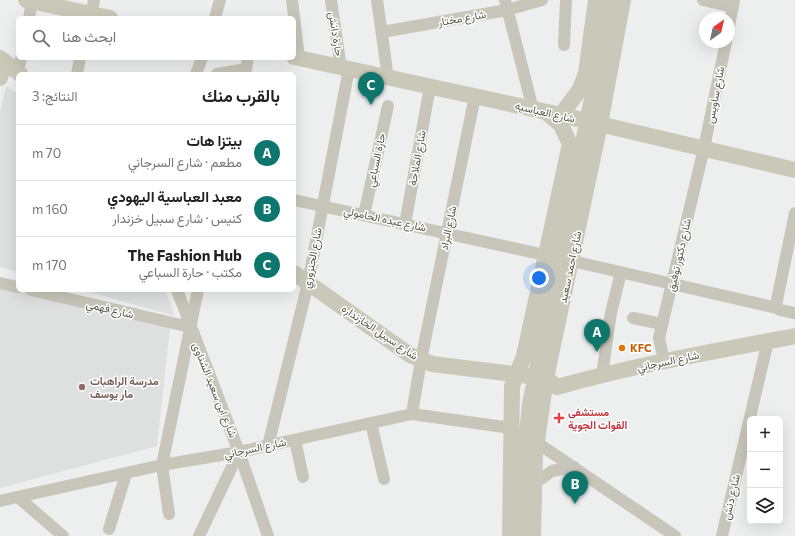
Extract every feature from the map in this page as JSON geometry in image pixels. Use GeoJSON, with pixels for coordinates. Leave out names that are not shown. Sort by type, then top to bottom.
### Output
{"type":"FeatureCollection","features":[{"type":"Feature","properties":{"kind":"main road"},"geometry":{"type":"LineString","coordinates":[[561,115],[580,89],[586,73],[596,0]]}},
{"type":"Feature","properties":{"kind":"main road"},"geometry":{"type":"LineString","coordinates":[[518,536],[518,501],[522,436],[532,371],[606,0]]}},
{"type":"Feature","properties":{"kind":"main road"},"geometry":{"type":"LineString","coordinates":[[522,536],[523,469],[530,404],[612,0]]}},
{"type":"Feature","properties":{"kind":"main road","name":"شارع احمد سعيد"},"geometry":{"type":"LineString","coordinates":[[533,536],[536,442],[546,378],[600,124],[623,0]]}},
{"type":"Feature","properties":{"kind":"main road"},"geometry":{"type":"LineString","coordinates":[[29,1],[91,11],[105,16]]}},
{"type":"Feature","properties":{"kind":"main road","name":"شارع العباسيه"},"geometry":{"type":"LineString","coordinates":[[297,58],[539,110],[795,170]]}},
{"type":"Feature","properties":{"kind":"main road"},"geometry":{"type":"LineString","coordinates":[[0,78],[2,60],[20,68]]}},
{"type":"Feature","properties":{"kind":"main road"},"geometry":{"type":"LineString","coordinates":[[588,64],[594,73],[599,75],[612,63]]}},
{"type":"Feature","properties":{"kind":"main road"},"geometry":{"type":"LineString","coordinates":[[510,536],[512,386],[524,356],[570,144],[561,125],[539,110]]}},
{"type":"Feature","properties":{"kind":"main road","name":"شارع سبيل الخازنداره"},"geometry":{"type":"LineString","coordinates":[[296,274],[410,355],[421,360],[432,364],[516,376],[546,378]]}},
{"type":"Feature","properties":{"kind":"main road","name":"شارع السرجاني"},"geometry":{"type":"LineString","coordinates":[[546,378],[558,388],[602,374],[795,336]]}},
{"type":"Feature","properties":{"kind":"street"},"geometry":{"type":"LineString","coordinates":[[216,16],[220,0]]}},
{"type":"Feature","properties":{"kind":"street"},"geometry":{"type":"LineString","coordinates":[[292,0],[293,16]]}},
{"type":"Feature","properties":{"kind":"street","name":"حارة دانش"},"geometry":{"type":"LineString","coordinates":[[331,0],[345,68]]}},
{"type":"Feature","properties":{"kind":"street"},"geometry":{"type":"LineString","coordinates":[[377,0],[388,78]]}},
{"type":"Feature","properties":{"kind":"street","name":"شارع مختار"},"geometry":{"type":"LineString","coordinates":[[382,32],[506,5],[542,0]]}},
{"type":"Feature","properties":{"kind":"street"},"geometry":{"type":"LineString","coordinates":[[564,45],[566,0]]}},
{"type":"Feature","properties":{"kind":"street"},"geometry":{"type":"LineString","coordinates":[[703,0],[733,4]]}},
{"type":"Feature","properties":{"kind":"street"},"geometry":{"type":"LineString","coordinates":[[29,1],[29,16]]}},
{"type":"Feature","properties":{"kind":"street"},"geometry":{"type":"LineString","coordinates":[[506,5],[539,110]]}},
{"type":"Feature","properties":{"kind":"street"},"geometry":{"type":"LineString","coordinates":[[296,46],[297,58]]}},
{"type":"Feature","properties":{"kind":"street","name":"شارع ساويس"},"geometry":{"type":"LineString","coordinates":[[704,148],[725,48]]}},
{"type":"Feature","properties":{"kind":"street"},"geometry":{"type":"LineString","coordinates":[[77,72],[80,60]]}},
{"type":"Feature","properties":{"kind":"street"},"geometry":{"type":"LineString","coordinates":[[197,72],[201,60]]}},
{"type":"Feature","properties":{"kind":"street"},"geometry":{"type":"LineString","coordinates":[[225,72],[246,67]]}},
{"type":"Feature","properties":{"kind":"street","name":"شارع الجنزوري"},"geometry":{"type":"LineString","coordinates":[[268,446],[308,283],[323,206],[345,68]]}},
{"type":"Feature","properties":{"kind":"street","name":"شارع الملاحة"},"geometry":{"type":"LineString","coordinates":[[406,224],[429,92]]}},
{"type":"Feature","properties":{"kind":"street","name":"شارع البراد"},"geometry":{"type":"LineString","coordinates":[[412,414],[421,360],[475,96]]}},
{"type":"Feature","properties":{"kind":"street","name":"حارة السباعي"},"geometry":{"type":"LineString","coordinates":[[364,215],[388,106]]}},
{"type":"Feature","properties":{"kind":"street","name":"شارع دكتور توفيق"},"geometry":{"type":"LineString","coordinates":[[664,361],[660,344],[662,324],[704,148]]}},
{"type":"Feature","properties":{"kind":"street","name":"شارع عبده الحامولي"},"geometry":{"type":"LineString","coordinates":[[296,200],[545,255]]}},
{"type":"Feature","properties":{"kind":"street"},"geometry":{"type":"LineString","coordinates":[[777,308],[776,305],[795,214]]}},
{"type":"Feature","properties":{"kind":"street"},"geometry":{"type":"LineString","coordinates":[[572,261],[672,283],[795,313]]}},
{"type":"Feature","properties":{"kind":"street"},"geometry":{"type":"LineString","coordinates":[[602,374],[611,313],[621,272]]}},
{"type":"Feature","properties":{"kind":"street"},"geometry":{"type":"LineString","coordinates":[[0,283],[16,287]]}},
{"type":"Feature","properties":{"kind":"street","name":"شارع فهمي"},"geometry":{"type":"LineString","coordinates":[[40,292],[190,327]]}},
{"type":"Feature","properties":{"kind":"street","name":"شارع ابن سعيد الشناوى"},"geometry":{"type":"LineString","coordinates":[[178,292],[239,452],[268,536]]}},
{"type":"Feature","properties":{"kind":"street"},"geometry":{"type":"LineString","coordinates":[[169,514],[162,465],[198,292]]}},
{"type":"Feature","properties":{"kind":"street"},"geometry":{"type":"LineString","coordinates":[[633,318],[662,324]]}},
{"type":"Feature","properties":{"kind":"street","name":"شارع دنش"},"geometry":{"type":"LineString","coordinates":[[722,536],[768,341]]}},
{"type":"Feature","properties":{"kind":"street","name":"شارع السرجاني"},"geometry":{"type":"LineString","coordinates":[[0,501],[162,465],[239,452],[412,414],[511,428]]}},
{"type":"Feature","properties":{"kind":"street"},"geometry":{"type":"LineString","coordinates":[[371,423],[384,479]]}},
{"type":"Feature","properties":{"kind":"street"},"geometry":{"type":"LineString","coordinates":[[295,440],[303,477]]}},
{"type":"Feature","properties":{"kind":"street"},"geometry":{"type":"LineString","coordinates":[[536,442],[675,536]]}},
{"type":"Feature","properties":{"kind":"street"},"geometry":{"type":"LineString","coordinates":[[199,536],[239,452]]}},
{"type":"Feature","properties":{"kind":"street"},"geometry":{"type":"LineString","coordinates":[[534,484],[552,471],[574,467]]}},
{"type":"Feature","properties":{"kind":"street"},"geometry":{"type":"LineString","coordinates":[[109,529],[126,474]]}},
{"type":"Feature","properties":{"kind":"street"},"geometry":{"type":"LineString","coordinates":[[18,498],[63,536]]}},
{"type":"Feature","properties":{"kind":"shaded area"},"geometry":{"type":"Polygon","coordinates":[[[6,86],[16,93],[16,271],[0,267],[0,112],[6,86]]]}},
{"type":"Feature","properties":{"kind":"shaded area","name":"مدرسة الراهبات مار يوسف"},"geometry":{"type":"Polygon","coordinates":[[[0,285],[16,289],[16,292],[28,292],[170,328],[157,446],[0,488],[0,285]]]}},
{"type":"Feature","properties":{"kind":"shaded area"},"geometry":{"type":"Polygon","coordinates":[[[89,292],[166,292],[175,316],[89,292]]]}},
{"type":"Feature","properties":{"kind":"place","name":"The Fashion Hub"},"geometry":{"type":"Point","coordinates":[371,105]}},
{"type":"Feature","properties":{"kind":"place","name":"KFC"},"geometry":{"type":"Point","coordinates":[622,348]}},
{"type":"Feature","properties":{"kind":"place","name":"بيتزا هات"},"geometry":{"type":"Point","coordinates":[597,352]}},
{"type":"Feature","properties":{"kind":"place","name":"مدرسة الراهبات مار يوسف"},"geometry":{"type":"Point","coordinates":[82,387]}},
{"type":"Feature","properties":{"kind":"place","name":"مستشفى القوات الجوية"},"geometry":{"type":"Point","coordinates":[559,418]}},
{"type":"Feature","properties":{"kind":"place","name":"معبد العباسية اليهودي"},"geometry":{"type":"Point","coordinates":[575,504]}}]}
